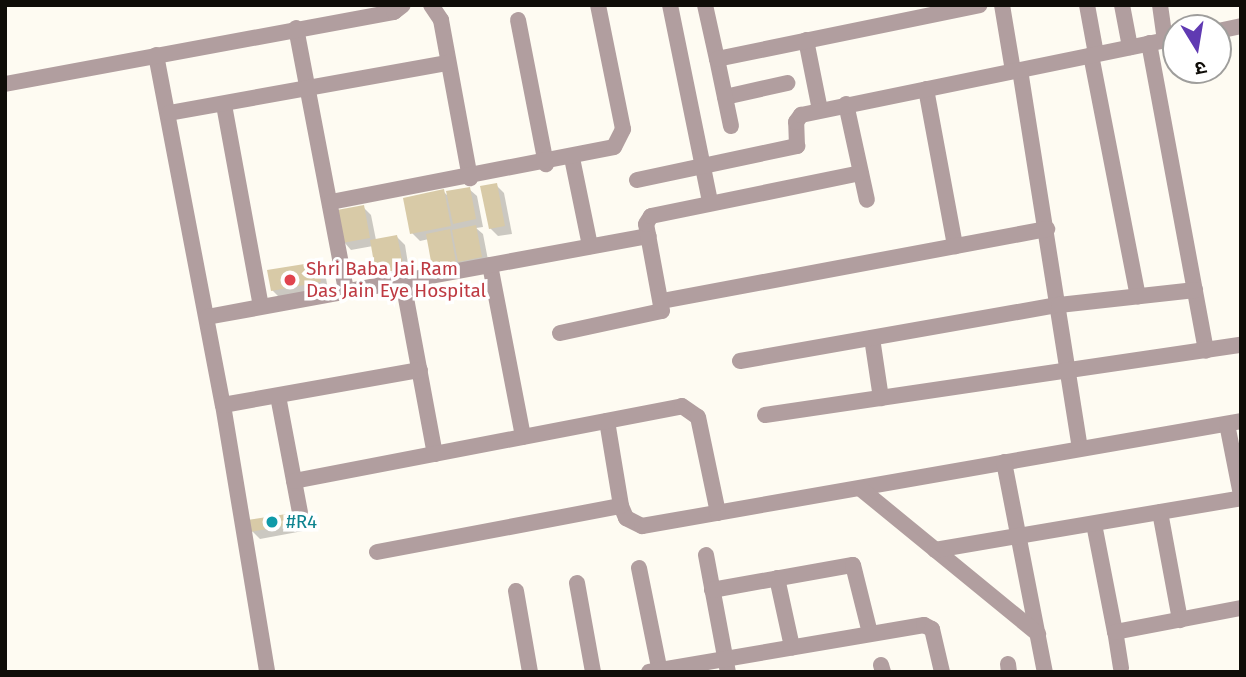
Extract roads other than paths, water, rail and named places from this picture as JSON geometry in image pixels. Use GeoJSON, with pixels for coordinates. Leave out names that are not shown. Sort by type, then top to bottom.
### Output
{"type":"FeatureCollection","features":[{"type":"Feature","properties":{"kind":"street"},"geometry":{"type":"LineString","coordinates":[[5,84],[296,28],[394,12],[403,5]]}},
{"type":"Feature","properties":{"kind":"street"},"geometry":{"type":"LineString","coordinates":[[431,5],[442,20],[470,178]]}},
{"type":"Feature","properties":{"kind":"street"},"geometry":{"type":"LineString","coordinates":[[331,202],[546,164],[614,147],[622,129],[598,5]]}},
{"type":"Feature","properties":{"kind":"street"},"geometry":{"type":"LineString","coordinates":[[670,5],[710,202]]}},
{"type":"Feature","properties":{"kind":"street"},"geometry":{"type":"LineString","coordinates":[[705,5],[731,126]]}},
{"type":"Feature","properties":{"kind":"street"},"geometry":{"type":"LineString","coordinates":[[716,59],[806,40],[893,13],[981,5]]}},
{"type":"Feature","properties":{"kind":"street"},"geometry":{"type":"LineString","coordinates":[[1002,5],[1047,229],[1080,447]]}},
{"type":"Feature","properties":{"kind":"street"},"geometry":{"type":"LineString","coordinates":[[1087,5],[1138,296]]}},
{"type":"Feature","properties":{"kind":"street"},"geometry":{"type":"LineString","coordinates":[[1122,5],[1130,47]]}},
{"type":"Feature","properties":{"kind":"street"},"geometry":{"type":"LineString","coordinates":[[518,20],[546,164]]}},
{"type":"Feature","properties":{"kind":"street"},"geometry":{"type":"LineString","coordinates":[[296,28],[346,291]]}},
{"type":"Feature","properties":{"kind":"street"},"geometry":{"type":"LineString","coordinates":[[806,40],[820,110]]}},
{"type":"Feature","properties":{"kind":"street"},"geometry":{"type":"LineString","coordinates":[[637,180],[797,146],[797,117],[820,110],[1162,41]]}},
{"type":"Feature","properties":{"kind":"street"},"geometry":{"type":"LineString","coordinates":[[1149,43],[1206,351]]}},
{"type":"Feature","properties":{"kind":"street"},"geometry":{"type":"LineString","coordinates":[[156,55],[223,405],[267,672]]}},
{"type":"Feature","properties":{"kind":"street"},"geometry":{"type":"LineString","coordinates":[[169,114],[448,63]]}},
{"type":"Feature","properties":{"kind":"street"},"geometry":{"type":"LineString","coordinates":[[725,96],[787,83]]}},
{"type":"Feature","properties":{"kind":"street"},"geometry":{"type":"LineString","coordinates":[[926,89],[955,246]]}},
{"type":"Feature","properties":{"kind":"street"},"geometry":{"type":"LineString","coordinates":[[846,104],[867,200]]}},
{"type":"Feature","properties":{"kind":"street"},"geometry":{"type":"LineString","coordinates":[[224,105],[261,306]]}},
{"type":"Feature","properties":{"kind":"street"},"geometry":{"type":"LineString","coordinates":[[572,158],[590,246]]}},
{"type":"Feature","properties":{"kind":"street"},"geometry":{"type":"LineString","coordinates":[[560,333],[657,313],[662,301],[646,224],[652,216],[861,173]]}},
{"type":"Feature","properties":{"kind":"street"},"geometry":{"type":"LineString","coordinates":[[662,301],[1047,229]]}},
{"type":"Feature","properties":{"kind":"street"},"geometry":{"type":"LineString","coordinates":[[207,317],[649,236]]}},
{"type":"Feature","properties":{"kind":"street"},"geometry":{"type":"LineString","coordinates":[[491,265],[523,437]]}},
{"type":"Feature","properties":{"kind":"street"},"geometry":{"type":"LineString","coordinates":[[403,282],[435,454]]}},
{"type":"Feature","properties":{"kind":"street"},"geometry":{"type":"LineString","coordinates":[[740,361],[1059,305],[1195,290]]}},
{"type":"Feature","properties":{"kind":"street"},"geometry":{"type":"LineString","coordinates":[[872,338],[881,398]]}},
{"type":"Feature","properties":{"kind":"street"},"geometry":{"type":"LineString","coordinates":[[765,415],[1241,345]]}},
{"type":"Feature","properties":{"kind":"street"},"geometry":{"type":"LineString","coordinates":[[223,405],[420,370]]}},
{"type":"Feature","properties":{"kind":"street"},"geometry":{"type":"LineString","coordinates":[[278,396],[300,512]]}},
{"type":"Feature","properties":{"kind":"street"},"geometry":{"type":"LineString","coordinates":[[294,481],[607,421],[691,408],[698,417],[718,513]]}},
{"type":"Feature","properties":{"kind":"street"},"geometry":{"type":"LineString","coordinates":[[607,421],[621,506],[626,518],[642,526],[1234,422],[1241,497],[935,550]]}},
{"type":"Feature","properties":{"kind":"street"},"geometry":{"type":"LineString","coordinates":[[1004,462],[1045,672]]}},
{"type":"Feature","properties":{"kind":"street"},"geometry":{"type":"LineString","coordinates":[[861,489],[1038,634]]}},
{"type":"Feature","properties":{"kind":"street"},"geometry":{"type":"LineString","coordinates":[[377,552],[621,506]]}},
{"type":"Feature","properties":{"kind":"street"},"geometry":{"type":"LineString","coordinates":[[1160,512],[1180,620]]}},
{"type":"Feature","properties":{"kind":"street"},"geometry":{"type":"LineString","coordinates":[[1094,523],[1121,668]]}},
{"type":"Feature","properties":{"kind":"street"},"geometry":{"type":"LineString","coordinates":[[706,555],[727,666]]}},
{"type":"Feature","properties":{"kind":"street"},"geometry":{"type":"LineString","coordinates":[[712,590],[853,565],[870,633]]}},
{"type":"Feature","properties":{"kind":"street"},"geometry":{"type":"LineString","coordinates":[[639,568],[656,671],[727,666],[792,647],[924,625],[932,629],[942,672]]}},
{"type":"Feature","properties":{"kind":"street"},"geometry":{"type":"LineString","coordinates":[[776,578],[792,647]]}},
{"type":"Feature","properties":{"kind":"street"},"geometry":{"type":"LineString","coordinates":[[578,583],[593,672]]}},
{"type":"Feature","properties":{"kind":"street"},"geometry":{"type":"LineString","coordinates":[[516,591],[530,672]]}},
{"type":"Feature","properties":{"kind":"street"},"geometry":{"type":"LineString","coordinates":[[1115,632],[1241,608]]}},
{"type":"Feature","properties":{"kind":"place","name":"Shri Baba Jai Ram Das Jain Eye Hospital"},"geometry":{"type":"Point","coordinates":[290,280]}},
{"type":"Feature","properties":{"kind":"place","name":"#R4"},"geometry":{"type":"Point","coordinates":[272,522]}}]}
